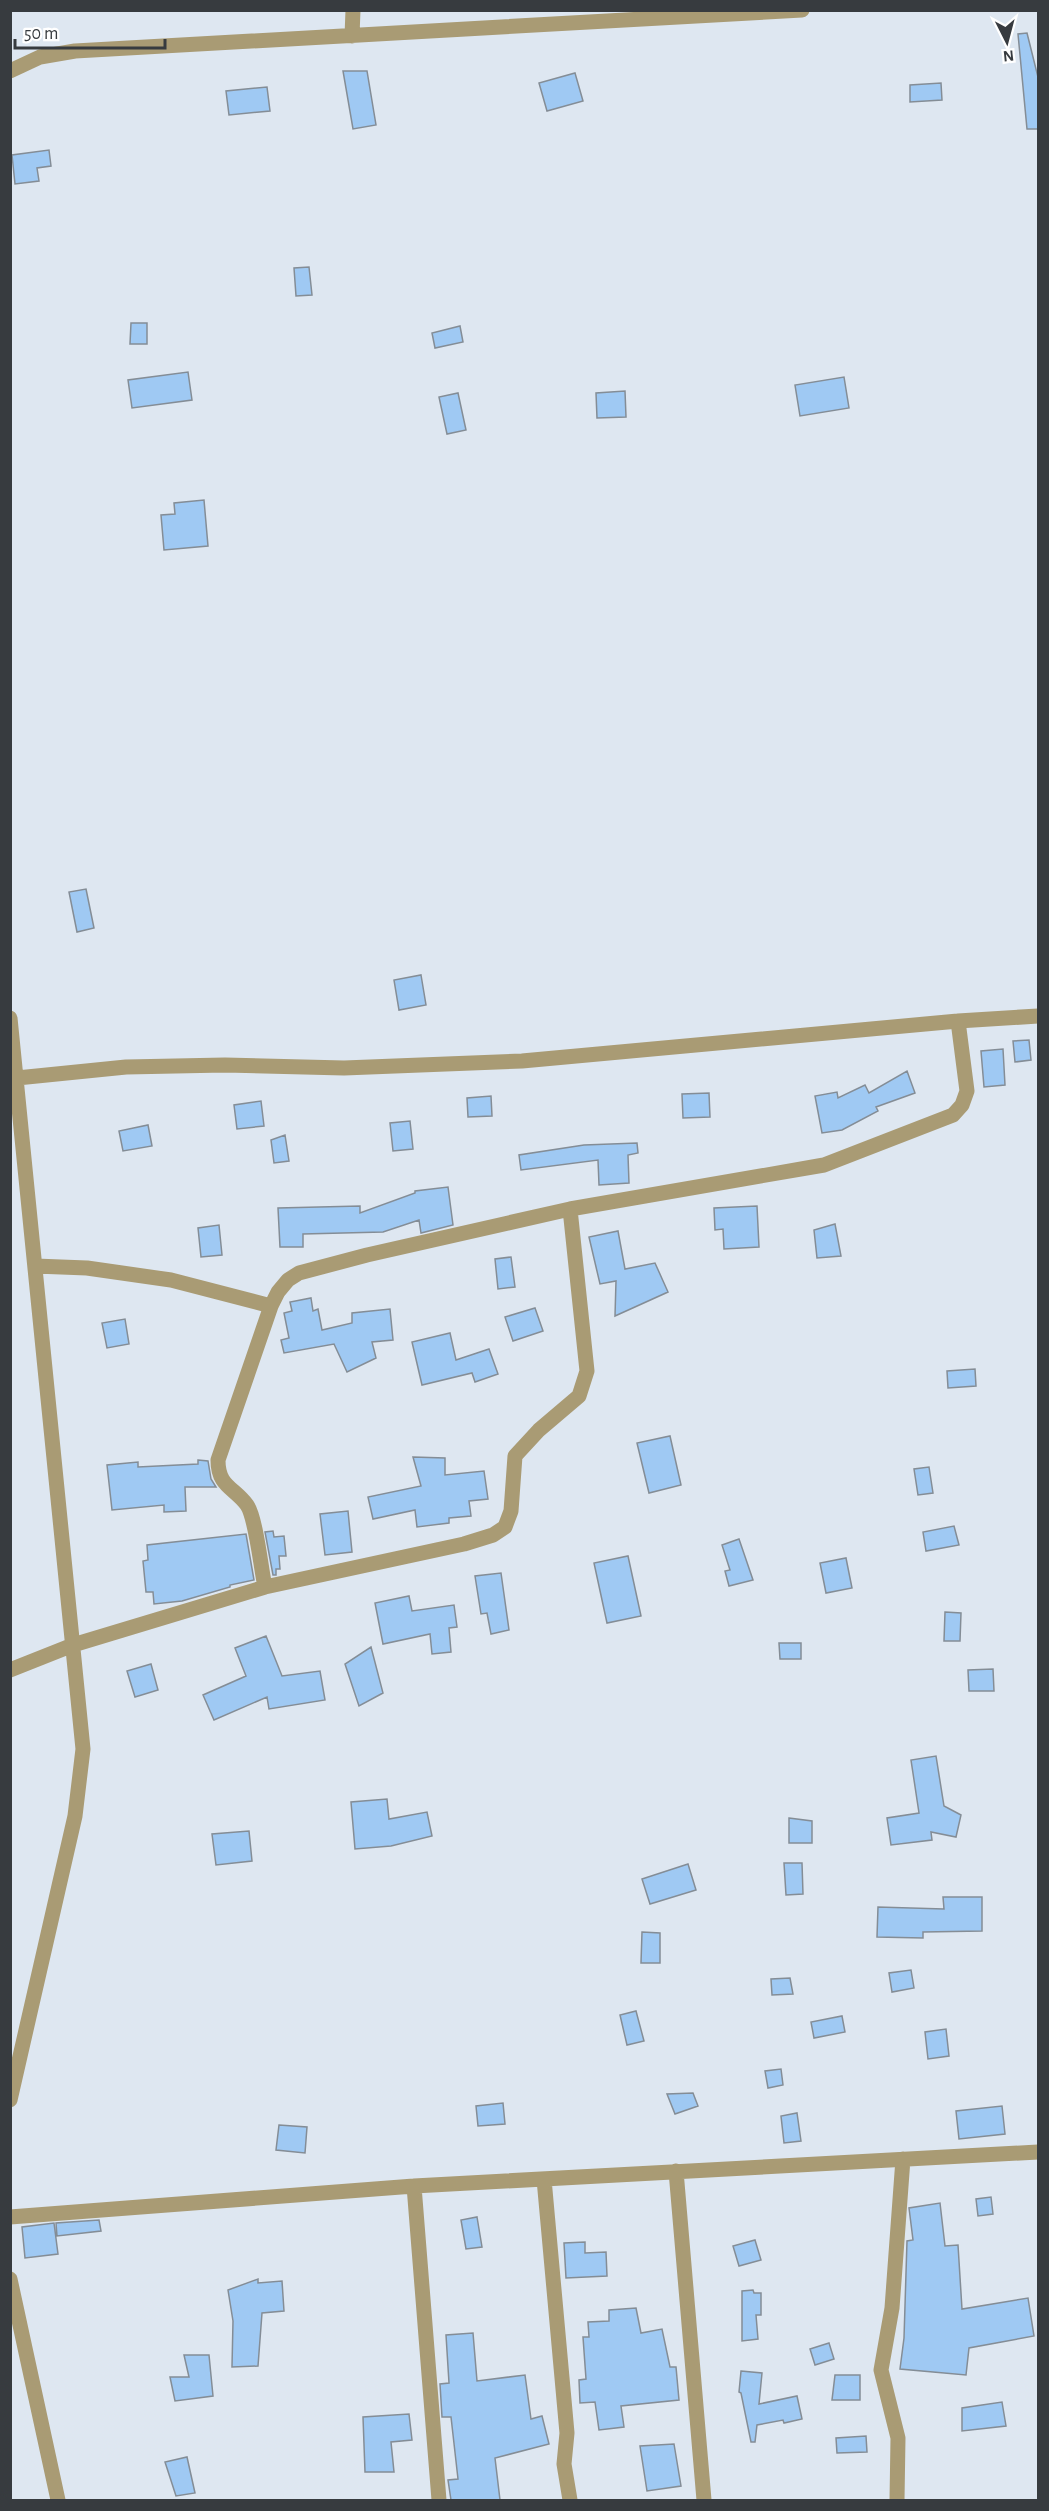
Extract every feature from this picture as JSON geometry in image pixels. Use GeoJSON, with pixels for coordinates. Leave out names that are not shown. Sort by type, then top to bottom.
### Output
{"type":"FeatureCollection","features":[{"type":"Feature","properties":{"kind":"street"},"geometry":{"type":"LineString","coordinates":[[352,36],[353,10]]}},
{"type":"Feature","properties":{"kind":"street"},"geometry":{"type":"LineString","coordinates":[[10,71],[40,57],[75,51],[802,10]]}},
{"type":"Feature","properties":{"kind":"street"},"geometry":{"type":"LineString","coordinates":[[16,1078],[126,1067],[225,1065],[344,1068],[522,1061],[958,1021],[1038,1016]]}},
{"type":"Feature","properties":{"kind":"street"},"geometry":{"type":"LineString","coordinates":[[10,1018],[82,1749],[75,1816],[10,2100]]}},
{"type":"Feature","properties":{"kind":"street"},"geometry":{"type":"LineString","coordinates":[[265,1587],[248,1506],[225,1486],[218,1471],[218,1460],[271,1306],[278,1292],[288,1280],[299,1273],[367,1255],[570,1209],[824,1166],[953,1115],[962,1105],[967,1091],[958,1021]]}},
{"type":"Feature","properties":{"kind":"street"},"geometry":{"type":"LineString","coordinates":[[10,1670],[73,1644],[265,1587],[464,1544],[493,1535],[506,1527],[511,1511],[515,1456],[539,1430],[579,1396],[587,1371],[570,1209]]}},
{"type":"Feature","properties":{"kind":"street"},"geometry":{"type":"LineString","coordinates":[[35,1266],[87,1268],[171,1280],[271,1306]]}},
{"type":"Feature","properties":{"kind":"street"},"geometry":{"type":"LineString","coordinates":[[10,2217],[414,2186],[1038,2152]]}},
{"type":"Feature","properties":{"kind":"street"},"geometry":{"type":"LineString","coordinates":[[897,2500],[898,2438],[881,2370],[892,2308],[903,2159]]}},
{"type":"Feature","properties":{"kind":"street"},"geometry":{"type":"LineString","coordinates":[[676,2171],[704,2500]]}},
{"type":"Feature","properties":{"kind":"street"},"geometry":{"type":"LineString","coordinates":[[544,2179],[567,2433],[564,2464],[570,2500]]}},
{"type":"Feature","properties":{"kind":"street"},"geometry":{"type":"LineString","coordinates":[[414,2186],[439,2500]]}},
{"type":"Feature","properties":{"kind":"street"},"geometry":{"type":"LineString","coordinates":[[10,2279],[13,2308],[58,2500]]}},
{"type":"Feature","properties":{"kind":"building"},"geometry":{"type":"Polygon","coordinates":[[[1027,33],[1038,77],[1038,129],[1027,129],[1018,34],[1027,33]]]}},
{"type":"Feature","properties":{"kind":"building"},"geometry":{"type":"Polygon","coordinates":[[[343,71],[367,71],[376,125],[353,129],[343,71]]]}},
{"type":"Feature","properties":{"kind":"building"},"geometry":{"type":"Polygon","coordinates":[[[575,73],[583,101],[547,111],[539,83],[575,73]]]}},
{"type":"Feature","properties":{"kind":"building"},"geometry":{"type":"Polygon","coordinates":[[[941,83],[942,100],[910,102],[910,85],[941,83]]]}},
{"type":"Feature","properties":{"kind":"building"},"geometry":{"type":"Polygon","coordinates":[[[267,87],[270,111],[229,115],[226,91],[267,87]]]}},
{"type":"Feature","properties":{"kind":"building"},"geometry":{"type":"Polygon","coordinates":[[[49,150],[51,166],[37,168],[39,181],[15,184],[12,155],[49,150]]]}},
{"type":"Feature","properties":{"kind":"building"},"geometry":{"type":"Polygon","coordinates":[[[309,267],[312,295],[296,296],[294,268],[309,267]]]}},
{"type":"Feature","properties":{"kind":"building"},"geometry":{"type":"Polygon","coordinates":[[[131,323],[147,323],[147,344],[130,344],[131,323]]]}},
{"type":"Feature","properties":{"kind":"building"},"geometry":{"type":"Polygon","coordinates":[[[460,326],[463,342],[435,348],[432,333],[460,326]]]}},
{"type":"Feature","properties":{"kind":"building"},"geometry":{"type":"Polygon","coordinates":[[[188,372],[192,400],[132,408],[128,380],[188,372]]]}},
{"type":"Feature","properties":{"kind":"building"},"geometry":{"type":"Polygon","coordinates":[[[844,377],[849,408],[800,416],[795,385],[844,377]]]}},
{"type":"Feature","properties":{"kind":"building"},"geometry":{"type":"Polygon","coordinates":[[[625,391],[626,417],[597,418],[596,393],[625,391]]]}},
{"type":"Feature","properties":{"kind":"building"},"geometry":{"type":"Polygon","coordinates":[[[458,393],[466,430],[447,434],[439,397],[458,393]]]}},
{"type":"Feature","properties":{"kind":"building"},"geometry":{"type":"Polygon","coordinates":[[[204,500],[208,546],[164,550],[161,515],[175,514],[174,503],[204,500]]]}},
{"type":"Feature","properties":{"kind":"building"},"geometry":{"type":"Polygon","coordinates":[[[86,889],[94,928],[77,932],[69,892],[86,889]]]}},
{"type":"Feature","properties":{"kind":"building"},"geometry":{"type":"Polygon","coordinates":[[[421,975],[426,1005],[399,1010],[394,980],[421,975]]]}},
{"type":"Feature","properties":{"kind":"building"},"geometry":{"type":"Polygon","coordinates":[[[1029,1040],[1031,1060],[1015,1062],[1013,1041],[1029,1040]]]}},
{"type":"Feature","properties":{"kind":"building"},"geometry":{"type":"Polygon","coordinates":[[[1003,1049],[1005,1085],[984,1087],[981,1051],[1003,1049]]]}},
{"type":"Feature","properties":{"kind":"building"},"geometry":{"type":"Polygon","coordinates":[[[907,1071],[915,1093],[876,1107],[878,1111],[842,1130],[822,1133],[815,1096],[837,1092],[838,1098],[865,1085],[869,1093],[907,1071]]]}},
{"type":"Feature","properties":{"kind":"building"},"geometry":{"type":"Polygon","coordinates":[[[709,1093],[710,1117],[683,1118],[682,1094],[709,1093]]]}},
{"type":"Feature","properties":{"kind":"building"},"geometry":{"type":"Polygon","coordinates":[[[491,1096],[492,1116],[468,1117],[467,1098],[491,1096]]]}},
{"type":"Feature","properties":{"kind":"building"},"geometry":{"type":"Polygon","coordinates":[[[261,1101],[264,1126],[237,1129],[234,1105],[261,1101]]]}},
{"type":"Feature","properties":{"kind":"building"},"geometry":{"type":"Polygon","coordinates":[[[410,1121],[413,1149],[393,1151],[390,1123],[410,1121]]]}},
{"type":"Feature","properties":{"kind":"building"},"geometry":{"type":"Polygon","coordinates":[[[148,1125],[152,1146],[123,1151],[119,1131],[148,1125]]]}},
{"type":"Feature","properties":{"kind":"building"},"geometry":{"type":"Polygon","coordinates":[[[285,1135],[289,1161],[274,1163],[271,1140],[285,1135]]]}},
{"type":"Feature","properties":{"kind":"building"},"geometry":{"type":"Polygon","coordinates":[[[637,1143],[638,1153],[628,1155],[629,1183],[599,1185],[598,1160],[521,1170],[519,1155],[584,1145],[637,1143]]]}},
{"type":"Feature","properties":{"kind":"building"},"geometry":{"type":"Polygon","coordinates":[[[448,1187],[453,1225],[421,1233],[419,1220],[383,1232],[303,1234],[303,1247],[280,1247],[278,1208],[360,1206],[360,1213],[415,1193],[415,1191],[448,1187]]]}},
{"type":"Feature","properties":{"kind":"building"},"geometry":{"type":"Polygon","coordinates":[[[757,1206],[759,1247],[724,1249],[723,1229],[715,1230],[714,1208],[757,1206]]]}},
{"type":"Feature","properties":{"kind":"building"},"geometry":{"type":"Polygon","coordinates":[[[835,1224],[841,1256],[817,1258],[814,1230],[835,1224]]]}},
{"type":"Feature","properties":{"kind":"building"},"geometry":{"type":"Polygon","coordinates":[[[219,1225],[222,1255],[201,1257],[198,1228],[219,1225]]]}},
{"type":"Feature","properties":{"kind":"building"},"geometry":{"type":"Polygon","coordinates":[[[618,1231],[625,1269],[655,1263],[668,1292],[615,1316],[616,1281],[600,1284],[589,1237],[618,1231]]]}},
{"type":"Feature","properties":{"kind":"building"},"geometry":{"type":"Polygon","coordinates":[[[511,1257],[515,1287],[498,1289],[495,1259],[511,1257]]]}},
{"type":"Feature","properties":{"kind":"building"},"geometry":{"type":"Polygon","coordinates":[[[311,1298],[313,1311],[318,1309],[322,1330],[352,1323],[352,1313],[390,1309],[393,1340],[372,1342],[376,1358],[347,1372],[334,1344],[284,1353],[281,1340],[289,1338],[284,1313],[292,1311],[290,1302],[311,1298]]]}},
{"type":"Feature","properties":{"kind":"building"},"geometry":{"type":"Polygon","coordinates":[[[535,1308],[543,1331],[513,1341],[505,1317],[535,1308]]]}},
{"type":"Feature","properties":{"kind":"building"},"geometry":{"type":"Polygon","coordinates":[[[125,1319],[129,1344],[107,1348],[102,1323],[125,1319]]]}},
{"type":"Feature","properties":{"kind":"building"},"geometry":{"type":"Polygon","coordinates":[[[450,1333],[456,1360],[489,1349],[498,1374],[475,1382],[472,1373],[422,1385],[412,1342],[450,1333]]]}},
{"type":"Feature","properties":{"kind":"building"},"geometry":{"type":"Polygon","coordinates":[[[975,1369],[976,1386],[948,1388],[947,1371],[975,1369]]]}},
{"type":"Feature","properties":{"kind":"building"},"geometry":{"type":"Polygon","coordinates":[[[670,1436],[681,1485],[649,1493],[637,1443],[670,1436]]]}},
{"type":"Feature","properties":{"kind":"building"},"geometry":{"type":"Polygon","coordinates":[[[413,1457],[445,1458],[445,1475],[484,1471],[488,1499],[469,1501],[471,1516],[449,1518],[449,1523],[417,1527],[415,1510],[373,1519],[368,1497],[421,1486],[413,1457]]]}},
{"type":"Feature","properties":{"kind":"building"},"geometry":{"type":"Polygon","coordinates":[[[198,1460],[208,1461],[211,1479],[216,1487],[185,1487],[186,1511],[164,1512],[164,1505],[112,1510],[107,1465],[138,1462],[138,1467],[198,1464],[198,1460]]]}},
{"type":"Feature","properties":{"kind":"building"},"geometry":{"type":"Polygon","coordinates":[[[929,1467],[933,1493],[918,1495],[914,1469],[929,1467]]]}},
{"type":"Feature","properties":{"kind":"building"},"geometry":{"type":"Polygon","coordinates":[[[348,1511],[352,1552],[325,1555],[320,1514],[348,1511]]]}},
{"type":"Feature","properties":{"kind":"building"},"geometry":{"type":"Polygon","coordinates":[[[954,1526],[959,1545],[926,1551],[923,1532],[954,1526]]]}},
{"type":"Feature","properties":{"kind":"building"},"geometry":{"type":"Polygon","coordinates":[[[273,1531],[274,1537],[284,1536],[286,1556],[279,1556],[280,1569],[276,1569],[276,1575],[273,1575],[265,1532],[273,1531]]]}},
{"type":"Feature","properties":{"kind":"building"},"geometry":{"type":"Polygon","coordinates":[[[246,1534],[254,1580],[230,1585],[230,1587],[182,1601],[154,1604],[153,1592],[146,1592],[143,1561],[148,1560],[147,1545],[246,1534]]]}},
{"type":"Feature","properties":{"kind":"building"},"geometry":{"type":"Polygon","coordinates":[[[739,1539],[753,1580],[729,1586],[725,1571],[730,1570],[722,1545],[739,1539]]]}},
{"type":"Feature","properties":{"kind":"building"},"geometry":{"type":"Polygon","coordinates":[[[628,1556],[641,1616],[607,1623],[594,1563],[628,1556]]]}},
{"type":"Feature","properties":{"kind":"building"},"geometry":{"type":"Polygon","coordinates":[[[846,1558],[852,1588],[826,1593],[820,1563],[846,1558]]]}},
{"type":"Feature","properties":{"kind":"building"},"geometry":{"type":"Polygon","coordinates":[[[501,1573],[509,1630],[491,1634],[487,1613],[481,1614],[475,1576],[501,1573]]]}},
{"type":"Feature","properties":{"kind":"building"},"geometry":{"type":"Polygon","coordinates":[[[409,1596],[412,1611],[454,1605],[457,1627],[449,1628],[451,1652],[432,1654],[430,1634],[383,1644],[375,1603],[409,1596]]]}},
{"type":"Feature","properties":{"kind":"building"},"geometry":{"type":"Polygon","coordinates":[[[945,1612],[961,1613],[960,1641],[944,1641],[945,1612]]]}},
{"type":"Feature","properties":{"kind":"building"},"geometry":{"type":"Polygon","coordinates":[[[266,1636],[282,1676],[320,1671],[325,1700],[269,1709],[267,1697],[214,1720],[203,1695],[246,1676],[235,1648],[266,1636]]]}},
{"type":"Feature","properties":{"kind":"building"},"geometry":{"type":"Polygon","coordinates":[[[779,1643],[801,1643],[801,1659],[780,1659],[779,1643]]]}},
{"type":"Feature","properties":{"kind":"building"},"geometry":{"type":"Polygon","coordinates":[[[371,1647],[383,1693],[359,1706],[345,1664],[371,1647]]]}},
{"type":"Feature","properties":{"kind":"building"},"geometry":{"type":"Polygon","coordinates":[[[151,1664],[158,1690],[135,1697],[127,1671],[151,1664]]]}},
{"type":"Feature","properties":{"kind":"building"},"geometry":{"type":"Polygon","coordinates":[[[993,1669],[994,1691],[969,1691],[968,1670],[993,1669]]]}},
{"type":"Feature","properties":{"kind":"building"},"geometry":{"type":"Polygon","coordinates":[[[936,1756],[944,1806],[961,1815],[956,1837],[931,1832],[932,1840],[891,1845],[887,1818],[919,1813],[911,1760],[936,1756]]]}},
{"type":"Feature","properties":{"kind":"building"},"geometry":{"type":"Polygon","coordinates":[[[387,1799],[389,1819],[427,1812],[432,1836],[391,1846],[355,1849],[351,1802],[387,1799]]]}},
{"type":"Feature","properties":{"kind":"building"},"geometry":{"type":"Polygon","coordinates":[[[789,1818],[812,1821],[812,1843],[789,1843],[789,1818]]]}},
{"type":"Feature","properties":{"kind":"building"},"geometry":{"type":"Polygon","coordinates":[[[249,1831],[252,1861],[216,1865],[212,1834],[249,1831]]]}},
{"type":"Feature","properties":{"kind":"building"},"geometry":{"type":"Polygon","coordinates":[[[784,1863],[802,1863],[803,1894],[786,1895],[784,1863]]]}},
{"type":"Feature","properties":{"kind":"building"},"geometry":{"type":"Polygon","coordinates":[[[688,1864],[696,1890],[650,1904],[642,1879],[688,1864]]]}},
{"type":"Feature","properties":{"kind":"building"},"geometry":{"type":"Polygon","coordinates":[[[943,1897],[982,1897],[982,1931],[923,1932],[923,1938],[877,1937],[878,1907],[944,1909],[943,1897]]]}},
{"type":"Feature","properties":{"kind":"building"},"geometry":{"type":"Polygon","coordinates":[[[642,1932],[660,1933],[660,1963],[641,1963],[642,1932]]]}},
{"type":"Feature","properties":{"kind":"building"},"geometry":{"type":"Polygon","coordinates":[[[911,1970],[914,1988],[892,1992],[889,1973],[911,1970]]]}},
{"type":"Feature","properties":{"kind":"building"},"geometry":{"type":"Polygon","coordinates":[[[790,1978],[793,1994],[772,1995],[771,1979],[790,1978]]]}},
{"type":"Feature","properties":{"kind":"building"},"geometry":{"type":"Polygon","coordinates":[[[636,2011],[644,2041],[627,2045],[620,2015],[636,2011]]]}},
{"type":"Feature","properties":{"kind":"building"},"geometry":{"type":"Polygon","coordinates":[[[842,2016],[845,2032],[814,2038],[811,2022],[842,2016]]]}},
{"type":"Feature","properties":{"kind":"building"},"geometry":{"type":"Polygon","coordinates":[[[946,2029],[949,2056],[928,2059],[925,2032],[946,2029]]]}},
{"type":"Feature","properties":{"kind":"building"},"geometry":{"type":"Polygon","coordinates":[[[781,2069],[783,2085],[768,2088],[765,2071],[781,2069]]]}},
{"type":"Feature","properties":{"kind":"building"},"geometry":{"type":"Polygon","coordinates":[[[693,2093],[698,2106],[675,2114],[667,2094],[693,2093]]]}},
{"type":"Feature","properties":{"kind":"building"},"geometry":{"type":"Polygon","coordinates":[[[503,2103],[505,2124],[478,2126],[476,2106],[503,2103]]]}},
{"type":"Feature","properties":{"kind":"building"},"geometry":{"type":"Polygon","coordinates":[[[1002,2106],[1005,2134],[959,2139],[956,2111],[1002,2106]]]}},
{"type":"Feature","properties":{"kind":"building"},"geometry":{"type":"Polygon","coordinates":[[[797,2113],[801,2141],[784,2143],[781,2116],[797,2113]]]}},
{"type":"Feature","properties":{"kind":"building"},"geometry":{"type":"Polygon","coordinates":[[[279,2125],[307,2127],[305,2153],[276,2150],[279,2125]]]}},
{"type":"Feature","properties":{"kind":"building"},"geometry":{"type":"Polygon","coordinates":[[[991,2197],[993,2214],[978,2216],[976,2199],[991,2197]]]}},
{"type":"Feature","properties":{"kind":"building"},"geometry":{"type":"Polygon","coordinates":[[[940,2203],[945,2246],[958,2245],[962,2309],[1028,2298],[1034,2336],[969,2348],[966,2375],[900,2369],[904,2338],[907,2241],[913,2240],[909,2208],[940,2203]]]}},
{"type":"Feature","properties":{"kind":"building"},"geometry":{"type":"Polygon","coordinates":[[[477,2217],[482,2247],[466,2249],[461,2220],[477,2217]]]}},
{"type":"Feature","properties":{"kind":"building"},"geometry":{"type":"Polygon","coordinates":[[[99,2220],[101,2231],[57,2236],[56,2223],[99,2220]]]}},
{"type":"Feature","properties":{"kind":"building"},"geometry":{"type":"Polygon","coordinates":[[[54,2223],[58,2254],[25,2258],[22,2227],[54,2223]]]}},
{"type":"Feature","properties":{"kind":"building"},"geometry":{"type":"Polygon","coordinates":[[[755,2240],[761,2260],[739,2266],[733,2246],[755,2240]]]}},
{"type":"Feature","properties":{"kind":"building"},"geometry":{"type":"Polygon","coordinates":[[[585,2242],[585,2253],[606,2252],[607,2276],[566,2278],[564,2243],[585,2242]]]}},
{"type":"Feature","properties":{"kind":"building"},"geometry":{"type":"Polygon","coordinates":[[[258,2279],[258,2283],[282,2281],[284,2311],[262,2313],[258,2366],[232,2367],[233,2321],[228,2290],[258,2279]]]}},
{"type":"Feature","properties":{"kind":"building"},"geometry":{"type":"Polygon","coordinates":[[[753,2290],[754,2293],[761,2293],[761,2315],[756,2315],[758,2339],[742,2341],[742,2291],[753,2290]]]}},
{"type":"Feature","properties":{"kind":"building"},"geometry":{"type":"Polygon","coordinates":[[[636,2308],[641,2333],[662,2329],[670,2367],[676,2367],[679,2400],[621,2406],[624,2427],[599,2430],[595,2402],[580,2403],[579,2380],[586,2379],[583,2337],[589,2337],[588,2322],[609,2321],[609,2310],[636,2308]]]}},
{"type":"Feature","properties":{"kind":"building"},"geometry":{"type":"Polygon","coordinates":[[[473,2333],[477,2381],[525,2375],[531,2419],[542,2416],[549,2444],[495,2458],[500,2500],[451,2500],[448,2480],[458,2479],[451,2417],[442,2417],[440,2384],[449,2383],[446,2335],[473,2333]]]}},
{"type":"Feature","properties":{"kind":"building"},"geometry":{"type":"Polygon","coordinates":[[[829,2343],[834,2359],[815,2365],[810,2349],[829,2343]]]}},
{"type":"Feature","properties":{"kind":"building"},"geometry":{"type":"Polygon","coordinates":[[[184,2355],[209,2355],[213,2396],[175,2401],[170,2377],[189,2377],[184,2355]]]}},
{"type":"Feature","properties":{"kind":"building"},"geometry":{"type":"Polygon","coordinates":[[[741,2371],[762,2373],[759,2404],[797,2396],[802,2419],[757,2425],[755,2442],[751,2442],[739,2392],[741,2371]]]}},
{"type":"Feature","properties":{"kind":"building"},"geometry":{"type":"Polygon","coordinates":[[[835,2375],[860,2375],[860,2400],[832,2400],[835,2375]]]}},
{"type":"Feature","properties":{"kind":"building"},"geometry":{"type":"Polygon","coordinates":[[[1002,2402],[1006,2426],[962,2431],[962,2408],[1002,2402]]]}},
{"type":"Feature","properties":{"kind":"building"},"geometry":{"type":"Polygon","coordinates":[[[409,2414],[412,2440],[391,2442],[394,2472],[365,2472],[363,2417],[409,2414]]]}},
{"type":"Feature","properties":{"kind":"building"},"geometry":{"type":"Polygon","coordinates":[[[866,2436],[867,2452],[837,2453],[836,2438],[866,2436]]]}},
{"type":"Feature","properties":{"kind":"building"},"geometry":{"type":"Polygon","coordinates":[[[674,2444],[681,2486],[647,2491],[640,2446],[674,2444]]]}},
{"type":"Feature","properties":{"kind":"building"},"geometry":{"type":"Polygon","coordinates":[[[187,2457],[195,2493],[176,2496],[165,2462],[187,2457]]]}}]}
